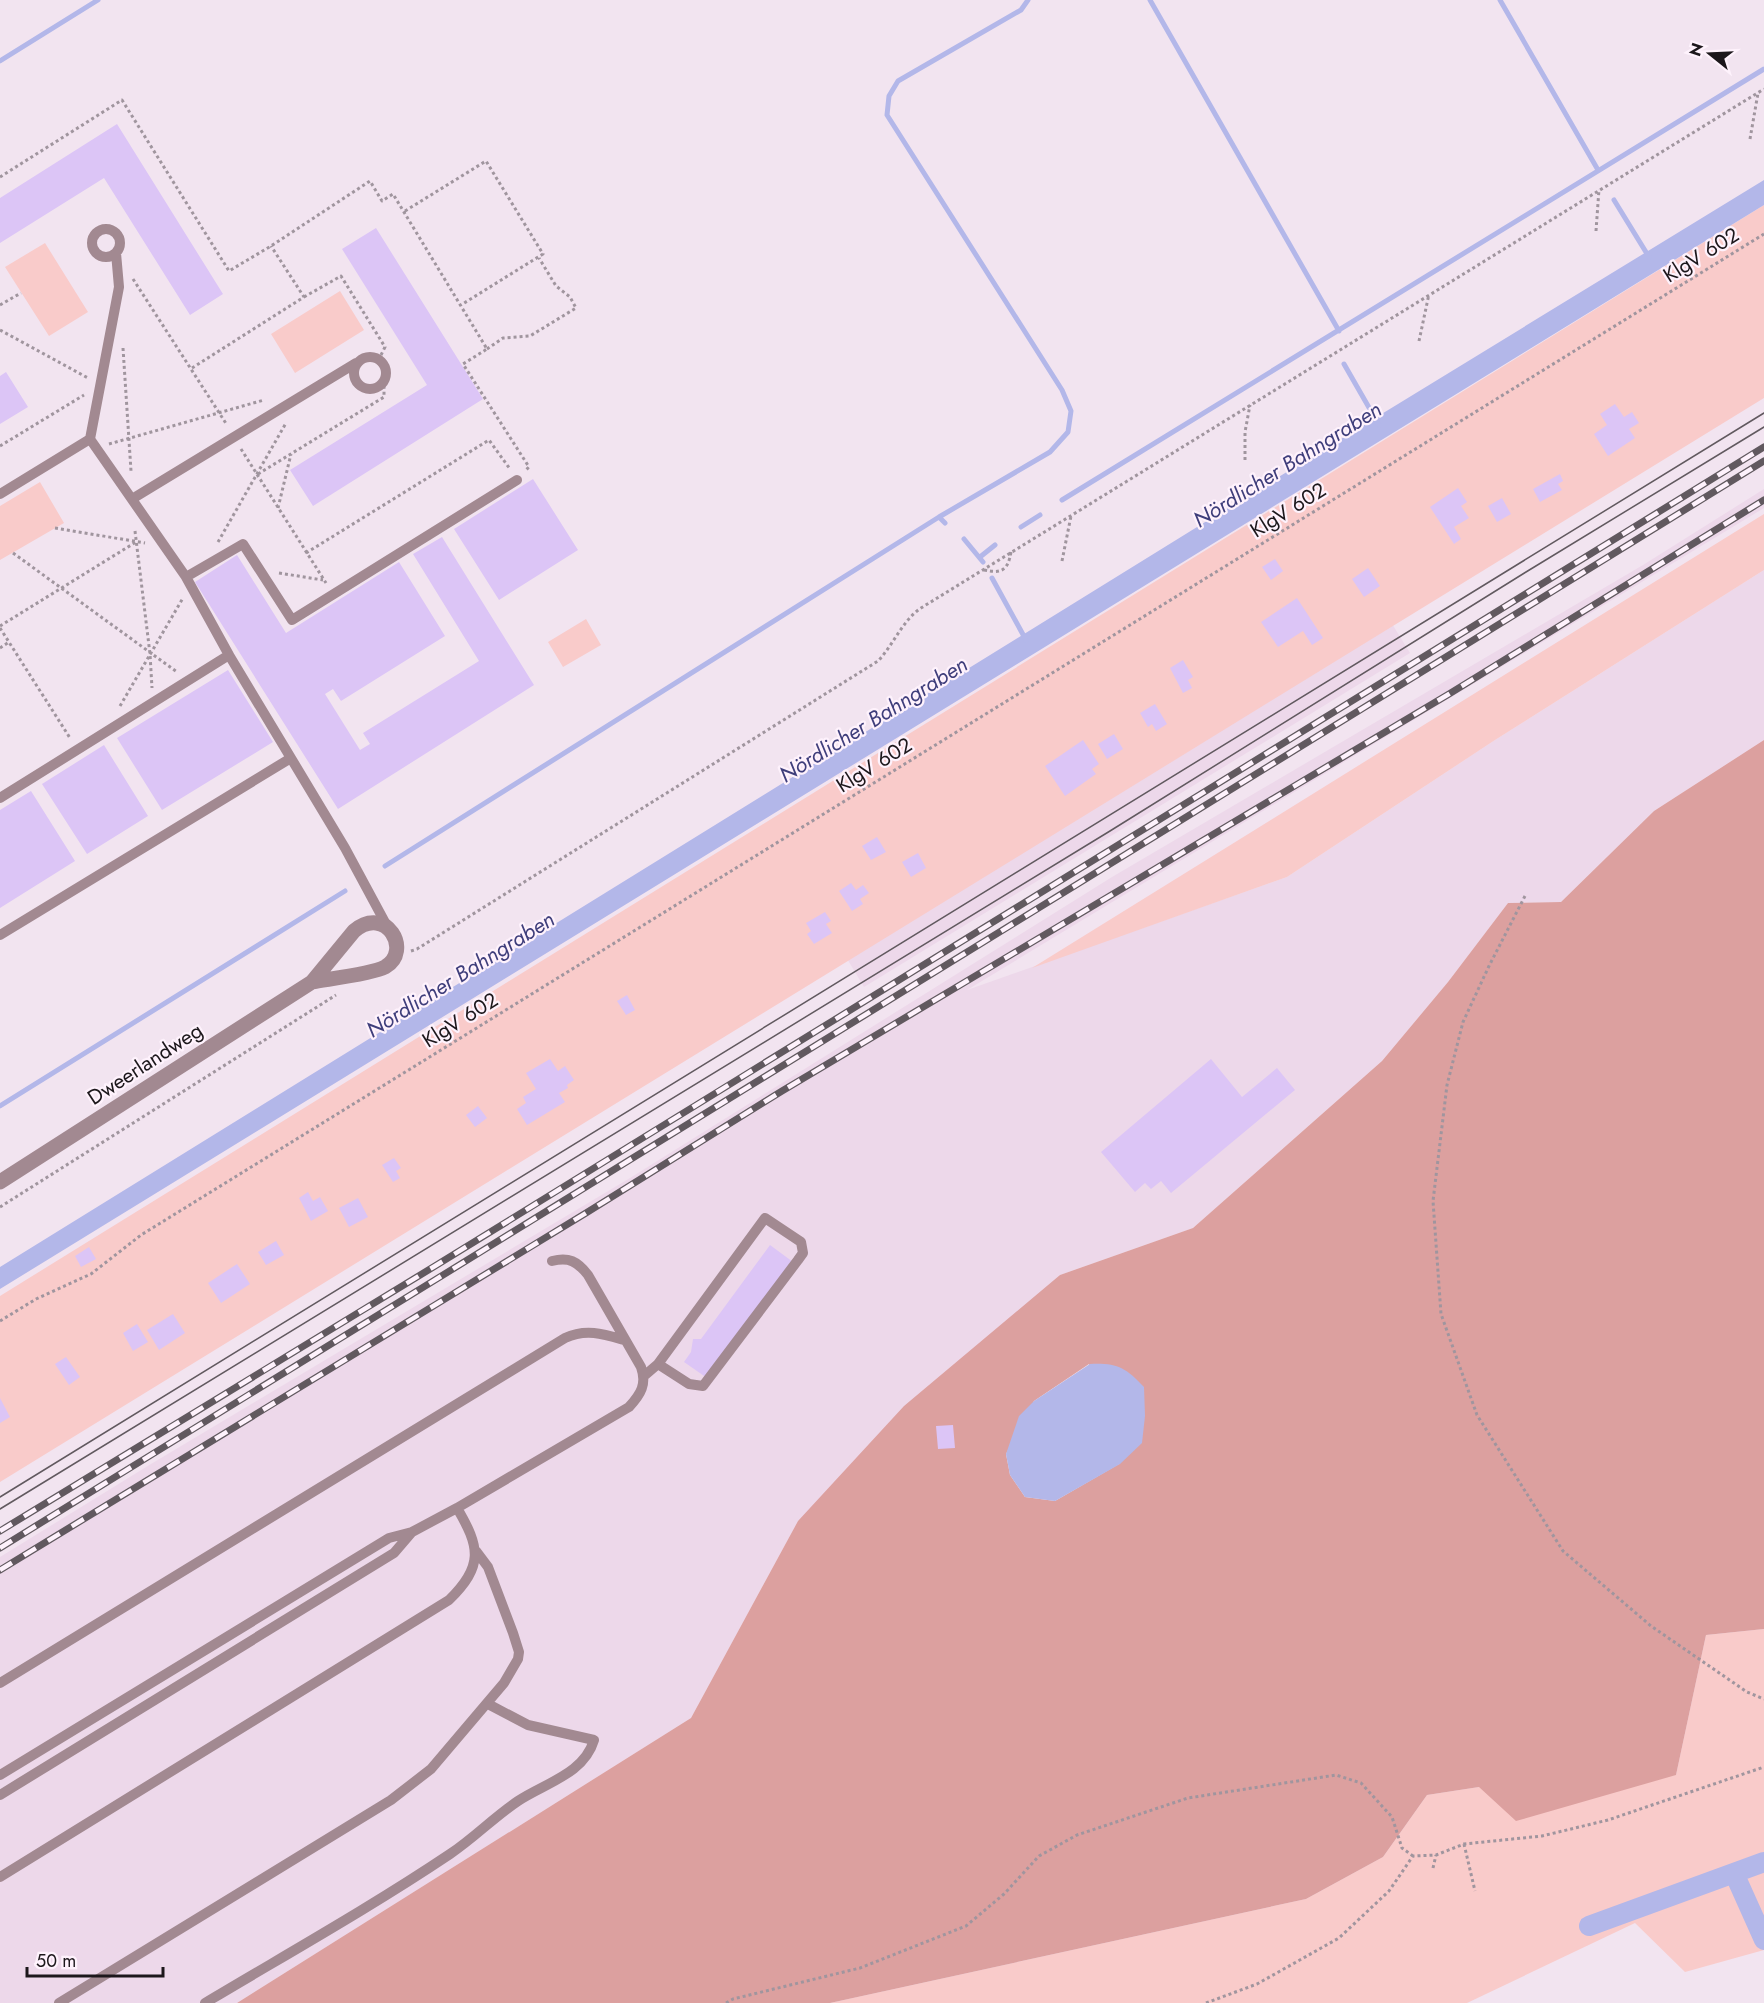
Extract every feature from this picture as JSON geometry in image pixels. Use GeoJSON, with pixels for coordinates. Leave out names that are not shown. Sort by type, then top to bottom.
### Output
{"type":"FeatureCollection","features":[{"type":"Feature","properties":{"kind":"street","name":"Dweerlandweg"},"geometry":{"type":"LineString","coordinates":[[0,1182],[312,982],[361,925],[370,922],[387,926]]}},
{"type":"Feature","properties":{"kind":"street"},"geometry":{"type":"LineString","coordinates":[[387,926],[393,933],[401,957]]}},
{"type":"Feature","properties":{"kind":"street","name":"Dweerlandweg"},"geometry":{"type":"LineString","coordinates":[[312,982],[377,970],[401,957]]}},
{"type":"Feature","properties":{"kind":"lane"},"geometry":{"type":"LineString","coordinates":[[116,253],[119,287],[100,385],[93,444],[186,577],[229,655],[345,849],[387,926]]}},
{"type":"Feature","properties":{"kind":"lane"},"geometry":{"type":"LineString","coordinates":[[132,499],[367,356],[379,359],[386,369],[384,381],[374,389],[361,387],[354,376],[356,363]]}},
{"type":"Feature","properties":{"kind":"lane"},"geometry":{"type":"LineString","coordinates":[[0,494],[93,444]]}},
{"type":"Feature","properties":{"kind":"lane"},"geometry":{"type":"LineString","coordinates":[[186,577],[243,544],[292,620],[516,479]]}},
{"type":"Feature","properties":{"kind":"lane"},"geometry":{"type":"LineString","coordinates":[[0,798],[229,655]]}},
{"type":"Feature","properties":{"kind":"lane"},"geometry":{"type":"LineString","coordinates":[[0,934],[291,758]]}},
{"type":"Feature","properties":{"kind":"lane"},"geometry":{"type":"LineString","coordinates":[[0,1775],[389,1538],[412,1532],[458,1508],[629,1407],[640,1395],[644,1376],[658,1364],[765,1218],[801,1242],[803,1253],[703,1386],[682,1381],[658,1364]]}},
{"type":"Feature","properties":{"kind":"lane"},"geometry":{"type":"LineString","coordinates":[[552,1262],[570,1259],[588,1275],[644,1376]]}},
{"type":"Feature","properties":{"kind":"lane"},"geometry":{"type":"LineString","coordinates":[[0,1683],[565,1338],[574,1334],[591,1332],[624,1340]]}},
{"type":"Feature","properties":{"kind":"lane"},"geometry":{"type":"LineString","coordinates":[[0,1877],[449,1600],[460,1589],[470,1573],[476,1551],[474,1539],[458,1508]]}},
{"type":"Feature","properties":{"kind":"lane"},"geometry":{"type":"LineString","coordinates":[[0,1795],[394,1553],[412,1532]]}},
{"type":"Feature","properties":{"kind":"lane"},"geometry":{"type":"LineString","coordinates":[[59,2003],[392,1800],[431,1768],[488,1704],[515,1666],[519,1652],[488,1567],[476,1551]]}},
{"type":"Feature","properties":{"kind":"lane"},"geometry":{"type":"LineString","coordinates":[[205,2003],[451,1853],[519,1800],[572,1771],[583,1762],[592,1747],[594,1740],[528,1725],[488,1704]]}},
{"type":"Feature","properties":{"kind":"path"},"geometry":{"type":"LineString","coordinates":[[401,957],[428,943],[878,661],[889,649],[905,621],[912,614],[1764,89]]}},
{"type":"Feature","properties":{"kind":"path"},"geometry":{"type":"LineString","coordinates":[[1750,139],[1758,93]]}},
{"type":"Feature","properties":{"kind":"path"},"geometry":{"type":"LineString","coordinates":[[0,177],[122,100],[229,271],[370,181],[382,201],[393,194],[487,349]]}},
{"type":"Feature","properties":{"kind":"path"},"geometry":{"type":"LineString","coordinates":[[405,211],[486,161],[543,254],[461,306]]}},
{"type":"Feature","properties":{"kind":"path"},"geometry":{"type":"LineString","coordinates":[[1596,231],[1599,189]]}},
{"type":"Feature","properties":{"kind":"path","name":"KlgV 602"},"geometry":{"type":"LineString","coordinates":[[0,1321],[36,1299],[91,1274],[141,1235],[1764,234]]}},
{"type":"Feature","properties":{"kind":"path"},"geometry":{"type":"LineString","coordinates":[[271,246],[303,297]]}},
{"type":"Feature","properties":{"kind":"path"},"geometry":{"type":"LineString","coordinates":[[116,253],[220,413],[256,475],[333,595]]}},
{"type":"Feature","properties":{"kind":"path"},"geometry":{"type":"LineString","coordinates":[[306,553],[489,440],[516,479],[529,468],[463,364],[503,338],[530,336],[576,308],[570,297],[556,286],[538,257]]}},
{"type":"Feature","properties":{"kind":"path"},"geometry":{"type":"LineString","coordinates":[[192,369],[303,297],[341,276],[385,346],[379,359]]}},
{"type":"Feature","properties":{"kind":"path"},"geometry":{"type":"LineString","coordinates":[[0,305],[21,293]]}},
{"type":"Feature","properties":{"kind":"path"},"geometry":{"type":"LineString","coordinates":[[1419,341],[1429,294]]}},
{"type":"Feature","properties":{"kind":"path"},"geometry":{"type":"LineString","coordinates":[[0,330],[100,385],[0,446]]}},
{"type":"Feature","properties":{"kind":"path"},"geometry":{"type":"LineString","coordinates":[[256,475],[384,397],[384,381]]}},
{"type":"Feature","properties":{"kind":"path"},"geometry":{"type":"LineString","coordinates":[[93,444],[273,398]]}},
{"type":"Feature","properties":{"kind":"path"},"geometry":{"type":"LineString","coordinates":[[1245,460],[1245,432],[1250,405]]}},
{"type":"Feature","properties":{"kind":"path"},"geometry":{"type":"LineString","coordinates":[[278,509],[291,454]]}},
{"type":"Feature","properties":{"kind":"path"},"geometry":{"type":"LineString","coordinates":[[1062,561],[1071,515]]}},
{"type":"Feature","properties":{"kind":"path"},"geometry":{"type":"LineString","coordinates":[[55,528],[165,547]]}},
{"type":"Feature","properties":{"kind":"path"},"geometry":{"type":"LineString","coordinates":[[78,750],[0,627],[136,542]]}},
{"type":"Feature","properties":{"kind":"path"},"geometry":{"type":"LineString","coordinates":[[982,570],[1004,571],[1011,552]]}},
{"type":"Feature","properties":{"kind":"path"},"geometry":{"type":"LineString","coordinates":[[13,553],[189,680]]}},
{"type":"Feature","properties":{"kind":"path"},"geometry":{"type":"LineString","coordinates":[[260,569],[351,584]]}},
{"type":"Feature","properties":{"kind":"path"},"geometry":{"type":"LineString","coordinates":[[0,648],[9,642]]}},
{"type":"Feature","properties":{"kind":"path"},"geometry":{"type":"LineString","coordinates":[[1525,896],[1463,1022],[1447,1085],[1433,1201],[1441,1314],[1477,1415],[1563,1551],[1651,1626],[1747,1692],[1764,1699]]}},
{"type":"Feature","properties":{"kind":"path"},"geometry":{"type":"LineString","coordinates":[[401,957],[410,951]]}},
{"type":"Feature","properties":{"kind":"path"},"geometry":{"type":"LineString","coordinates":[[0,1207],[340,993]]}},
{"type":"Feature","properties":{"kind":"path"},"geometry":{"type":"LineString","coordinates":[[726,2003],[733,1999],[860,1968],[966,1926],[1004,1894],[1039,1856],[1077,1835],[1188,1798],[1336,1775],[1361,1783],[1392,1817],[1402,1848],[1413,1856],[1436,1856],[1464,1844],[1542,1836],[1608,1820],[1764,1767]]}},
{"type":"Feature","properties":{"kind":"path"},"geometry":{"type":"LineString","coordinates":[[1464,1844],[1475,1891]]}},
{"type":"Feature","properties":{"kind":"path"},"geometry":{"type":"LineString","coordinates":[[1206,2003],[1257,1984],[1339,1938],[1389,1891],[1413,1856]]}},
{"type":"Feature","properties":{"kind":"path"},"geometry":{"type":"LineString","coordinates":[[1433,1868],[1436,1856]]}},
{"type":"Feature","properties":{"kind":"shaded area"},"geometry":{"type":"Polygon","coordinates":[[[1764,205],[1764,398],[0,1482],[0,1296],[1764,205]]]}},
{"type":"Feature","properties":{"kind":"shaded area"},"geometry":{"type":"Polygon","coordinates":[[[45,243],[88,312],[49,336],[5,267],[45,243]]]}},
{"type":"Feature","properties":{"kind":"shaded area"},"geometry":{"type":"Polygon","coordinates":[[[340,291],[364,330],[295,373],[271,334],[340,291]]]}},
{"type":"Feature","properties":{"kind":"shaded area"},"geometry":{"type":"Polygon","coordinates":[[[40,482],[64,523],[0,560],[0,506],[40,482]]]}},
{"type":"Feature","properties":{"kind":"shaded area"},"geometry":{"type":"Polygon","coordinates":[[[1764,489],[1764,508],[967,990],[1287,877],[1495,740],[1764,570],[1764,740],[1654,811],[1561,902],[1508,903],[1448,982],[1382,1061],[1193,1228],[1060,1275],[798,1521],[691,1718],[237,2003],[0,2003],[0,1557],[151,1464],[630,1178],[1112,877],[1643,565],[1764,489]]]}},
{"type":"Feature","properties":{"kind":"shaded area"},"geometry":{"type":"Polygon","coordinates":[[[1764,514],[1764,570],[1495,740],[1287,877],[1032,968],[1764,514]]]}},
{"type":"Feature","properties":{"kind":"shaded area"},"geometry":{"type":"Polygon","coordinates":[[[1386,614],[1410,653],[864,987],[840,947],[1386,614]]]}},
{"type":"Feature","properties":{"kind":"shaded area"},"geometry":{"type":"Polygon","coordinates":[[[586,619],[601,645],[563,667],[548,642],[586,619]]]}},
{"type":"Feature","properties":{"kind":"shaded area"},"geometry":{"type":"Polygon","coordinates":[[[1764,740],[1764,1629],[1706,1635],[1676,1775],[1516,1821],[1479,1787],[1427,1795],[1383,1857],[1306,1899],[830,2003],[237,2003],[691,1718],[798,1521],[904,1406],[1060,1275],[1193,1228],[1382,1061],[1448,982],[1508,903],[1561,902],[1654,811],[1764,740]],[[1089,1364],[1034,1401],[1006,1454],[1010,1475],[1025,1497],[1055,1501],[1119,1464],[1089,1364]]]}},
{"type":"Feature","properties":{"kind":"shaded area"},"geometry":{"type":"Polygon","coordinates":[[[1764,1629],[1764,1950],[1685,1972],[1635,1923],[1467,2003],[830,2003],[1306,1899],[1383,1857],[1427,1795],[1479,1787],[1676,1775],[1706,1635],[1764,1629]]]}},
{"type":"Feature","properties":{"kind":"water"},"geometry":{"type":"Polygon","coordinates":[[[1764,180],[1764,205],[0,1289],[0,1267],[1210,519],[1764,180]]]}},
{"type":"Feature","properties":{"kind":"water"},"geometry":{"type":"Polygon","coordinates":[[[1090,1364],[1107,1364],[1120,1368],[1144,1387],[1145,1416],[1142,1443],[1120,1464],[1055,1501],[1025,1497],[1010,1475],[1006,1454],[1019,1416],[1034,1401],[1090,1364]]]}},
{"type":"Feature","properties":{"kind":"building"},"geometry":{"type":"Polygon","coordinates":[[[117,124],[223,294],[190,315],[104,178],[0,243],[0,198],[117,124]]]}},
{"type":"Feature","properties":{"kind":"building"},"geometry":{"type":"Polygon","coordinates":[[[376,228],[483,399],[313,506],[290,470],[427,385],[342,249],[376,228]]]}},
{"type":"Feature","properties":{"kind":"building"},"geometry":{"type":"Polygon","coordinates":[[[6,372],[28,407],[0,424],[0,376],[6,372]]]}},
{"type":"Feature","properties":{"kind":"building"},"geometry":{"type":"Polygon","coordinates":[[[1615,404],[1624,417],[1632,412],[1639,423],[1629,429],[1635,438],[1608,456],[1594,434],[1607,425],[1600,414],[1615,404]]]}},
{"type":"Feature","properties":{"kind":"building"},"geometry":{"type":"Polygon","coordinates":[[[1560,474],[1563,481],[1558,484],[1562,490],[1540,502],[1533,489],[1560,474]]]}},
{"type":"Feature","properties":{"kind":"building"},"geometry":{"type":"Polygon","coordinates":[[[533,479],[578,550],[499,600],[454,529],[533,479]]]}},
{"type":"Feature","properties":{"kind":"building"},"geometry":{"type":"Polygon","coordinates":[[[1458,488],[1467,502],[1461,506],[1469,518],[1454,527],[1461,539],[1454,544],[1430,507],[1458,488]]]}},
{"type":"Feature","properties":{"kind":"building"},"geometry":{"type":"Polygon","coordinates":[[[1502,498],[1511,514],[1497,522],[1488,506],[1502,498]]]}},
{"type":"Feature","properties":{"kind":"building"},"geometry":{"type":"Polygon","coordinates":[[[442,537],[534,685],[338,809],[195,582],[237,555],[286,633],[399,562],[445,636],[341,701],[333,689],[325,694],[360,750],[370,744],[363,733],[479,661],[413,554],[442,537]]]}},
{"type":"Feature","properties":{"kind":"building"},"geometry":{"type":"Polygon","coordinates":[[[1275,559],[1283,571],[1271,580],[1262,567],[1275,559]]]}},
{"type":"Feature","properties":{"kind":"building"},"geometry":{"type":"Polygon","coordinates":[[[1368,568],[1380,586],[1364,597],[1352,579],[1368,568]]]}},
{"type":"Feature","properties":{"kind":"building"},"geometry":{"type":"Polygon","coordinates":[[[1297,598],[1323,638],[1312,645],[1303,631],[1278,647],[1261,622],[1297,598]]]}},
{"type":"Feature","properties":{"kind":"building"},"geometry":{"type":"Polygon","coordinates":[[[1183,660],[1193,677],[1188,680],[1192,688],[1183,693],[1170,668],[1183,660]]]}},
{"type":"Feature","properties":{"kind":"building"},"geometry":{"type":"Polygon","coordinates":[[[228,670],[273,742],[162,810],[117,738],[228,670]]]}},
{"type":"Feature","properties":{"kind":"building"},"geometry":{"type":"Polygon","coordinates":[[[1155,704],[1167,724],[1156,731],[1152,724],[1148,727],[1140,713],[1155,704]]]}},
{"type":"Feature","properties":{"kind":"building"},"geometry":{"type":"Polygon","coordinates":[[[1114,734],[1123,749],[1107,759],[1098,744],[1114,734]]]}},
{"type":"Feature","properties":{"kind":"building"},"geometry":{"type":"Polygon","coordinates":[[[1083,740],[1099,764],[1092,769],[1096,774],[1065,796],[1045,766],[1083,740]]]}},
{"type":"Feature","properties":{"kind":"building"},"geometry":{"type":"Polygon","coordinates":[[[104,745],[148,816],[87,854],[42,784],[104,745]]]}},
{"type":"Feature","properties":{"kind":"building"},"geometry":{"type":"Polygon","coordinates":[[[31,791],[75,861],[0,908],[0,810],[31,791]]]}},
{"type":"Feature","properties":{"kind":"building"},"geometry":{"type":"Polygon","coordinates":[[[877,837],[886,852],[871,860],[862,846],[877,837]]]}},
{"type":"Feature","properties":{"kind":"building"},"geometry":{"type":"Polygon","coordinates":[[[918,853],[926,868],[911,877],[902,862],[918,853]]]}},
{"type":"Feature","properties":{"kind":"building"},"geometry":{"type":"Polygon","coordinates":[[[851,883],[856,890],[863,885],[869,893],[860,899],[863,904],[852,911],[839,891],[851,883]]]}},
{"type":"Feature","properties":{"kind":"building"},"geometry":{"type":"Polygon","coordinates":[[[825,912],[831,921],[826,924],[832,933],[814,944],[807,934],[811,931],[806,923],[825,912]]]}},
{"type":"Feature","properties":{"kind":"building"},"geometry":{"type":"Polygon","coordinates":[[[627,995],[635,1010],[626,1015],[617,1001],[627,995]]]}},
{"type":"Feature","properties":{"kind":"building"},"geometry":{"type":"Polygon","coordinates":[[[550,1059],[558,1071],[565,1066],[574,1080],[567,1085],[568,1088],[559,1093],[565,1102],[527,1125],[517,1109],[526,1103],[523,1097],[536,1089],[526,1073],[550,1059]]]}},
{"type":"Feature","properties":{"kind":"building"},"geometry":{"type":"Polygon","coordinates":[[[1211,1059],[1242,1097],[1277,1068],[1295,1090],[1171,1193],[1161,1181],[1151,1189],[1145,1183],[1135,1192],[1101,1152],[1211,1059]]]}},
{"type":"Feature","properties":{"kind":"building"},"geometry":{"type":"Polygon","coordinates":[[[478,1106],[487,1118],[475,1127],[466,1115],[478,1106]]]}},
{"type":"Feature","properties":{"kind":"building"},"geometry":{"type":"Polygon","coordinates":[[[394,1158],[401,1168],[396,1171],[400,1178],[393,1182],[382,1165],[394,1158]]]}},
{"type":"Feature","properties":{"kind":"building"},"geometry":{"type":"Polygon","coordinates":[[[308,1192],[313,1201],[320,1197],[328,1211],[311,1221],[299,1198],[308,1192]]]}},
{"type":"Feature","properties":{"kind":"building"},"geometry":{"type":"Polygon","coordinates":[[[358,1198],[368,1217],[349,1227],[339,1208],[358,1198]]]}},
{"type":"Feature","properties":{"kind":"building"},"geometry":{"type":"Polygon","coordinates":[[[276,1241],[284,1255],[266,1265],[258,1252],[276,1241]]]}},
{"type":"Feature","properties":{"kind":"building"},"geometry":{"type":"Polygon","coordinates":[[[770,1245],[793,1262],[707,1378],[684,1362],[691,1352],[693,1339],[701,1339],[770,1245]]]}},
{"type":"Feature","properties":{"kind":"building"},"geometry":{"type":"Polygon","coordinates":[[[89,1247],[96,1259],[81,1267],[75,1256],[89,1247]]]}},
{"type":"Feature","properties":{"kind":"building"},"geometry":{"type":"Polygon","coordinates":[[[237,1264],[250,1284],[221,1303],[208,1283],[237,1264]]]}},
{"type":"Feature","properties":{"kind":"building"},"geometry":{"type":"Polygon","coordinates":[[[173,1314],[185,1333],[159,1350],[147,1330],[173,1314]]]}},
{"type":"Feature","properties":{"kind":"building"},"geometry":{"type":"Polygon","coordinates":[[[137,1324],[148,1342],[133,1351],[123,1333],[137,1324]]]}},
{"type":"Feature","properties":{"kind":"building"},"geometry":{"type":"Polygon","coordinates":[[[66,1357],[80,1377],[69,1385],[55,1364],[66,1357]]]}},
{"type":"Feature","properties":{"kind":"building"},"geometry":{"type":"Polygon","coordinates":[[[0,1398],[10,1417],[0,1423],[0,1398]]]}},
{"type":"Feature","properties":{"kind":"building"},"geometry":{"type":"Polygon","coordinates":[[[953,1425],[955,1448],[938,1449],[936,1426],[953,1425]]]}},
{"type":"Feature","properties":{"kind":"waterway"},"geometry":{"type":"LineString","coordinates":[[0,61],[98,0]]}},
{"type":"Feature","properties":{"kind":"waterway"},"geometry":{"type":"LineString","coordinates":[[385,866],[939,517],[1050,452],[1068,432],[1071,411],[1062,390],[887,115],[889,96],[898,81],[1021,10],[1028,0]]}},
{"type":"Feature","properties":{"kind":"waterway"},"geometry":{"type":"LineString","coordinates":[[1150,0],[1339,331]]}},
{"type":"Feature","properties":{"kind":"waterway"},"geometry":{"type":"LineString","coordinates":[[1500,0],[1598,170]]}},
{"type":"Feature","properties":{"kind":"waterway"},"geometry":{"type":"LineString","coordinates":[[1062,500],[1764,69]]}},
{"type":"Feature","properties":{"kind":"waterway"},"geometry":{"type":"LineString","coordinates":[[1614,200],[1649,257]]}},
{"type":"Feature","properties":{"kind":"waterway","name":"Nördlicher Bahngraben"},"geometry":{"type":"LineString","coordinates":[[1344,364],[1379,425]]}},
{"type":"Feature","properties":{"kind":"waterway"},"geometry":{"type":"LineString","coordinates":[[1021,527],[1040,515]]}},
{"type":"Feature","properties":{"kind":"waterway"},"geometry":{"type":"LineString","coordinates":[[939,517],[945,523]]}},
{"type":"Feature","properties":{"kind":"waterway"},"geometry":{"type":"LineString","coordinates":[[964,539],[983,562]]}},
{"type":"Feature","properties":{"kind":"waterway"},"geometry":{"type":"LineString","coordinates":[[980,557],[995,545]]}},
{"type":"Feature","properties":{"kind":"waterway"},"geometry":{"type":"LineString","coordinates":[[992,578],[1026,640]]}},
{"type":"Feature","properties":{"kind":"waterway"},"geometry":{"type":"LineString","coordinates":[[0,1106],[345,891]]}},
{"type":"Feature","properties":{"kind":"waterway"},"geometry":{"type":"LineString","coordinates":[[1589,1926],[1764,1862]]}},
{"type":"Feature","properties":{"kind":"waterway"},"geometry":{"type":"LineString","coordinates":[[1734,1873],[1764,1940]]}},
{"type":"Feature","properties":{"kind":"tram line"},"geometry":{"type":"LineString","coordinates":[[0,1497],[1764,413]]}},
{"type":"Feature","properties":{"kind":"tram line"},"geometry":{"type":"LineString","coordinates":[[0,1509],[1110,831],[1764,427]]}},
{"type":"Feature","properties":{"kind":"railway"},"geometry":{"type":"LineString","coordinates":[[0,1531],[435,1266],[1764,447]]}},
{"type":"Feature","properties":{"kind":"railway"},"geometry":{"type":"LineString","coordinates":[[0,1548],[1764,461]]}},
{"type":"Feature","properties":{"kind":"railway"},"geometry":{"type":"LineString","coordinates":[[0,1570],[782,1091],[1449,694],[1764,500]]}}]}
